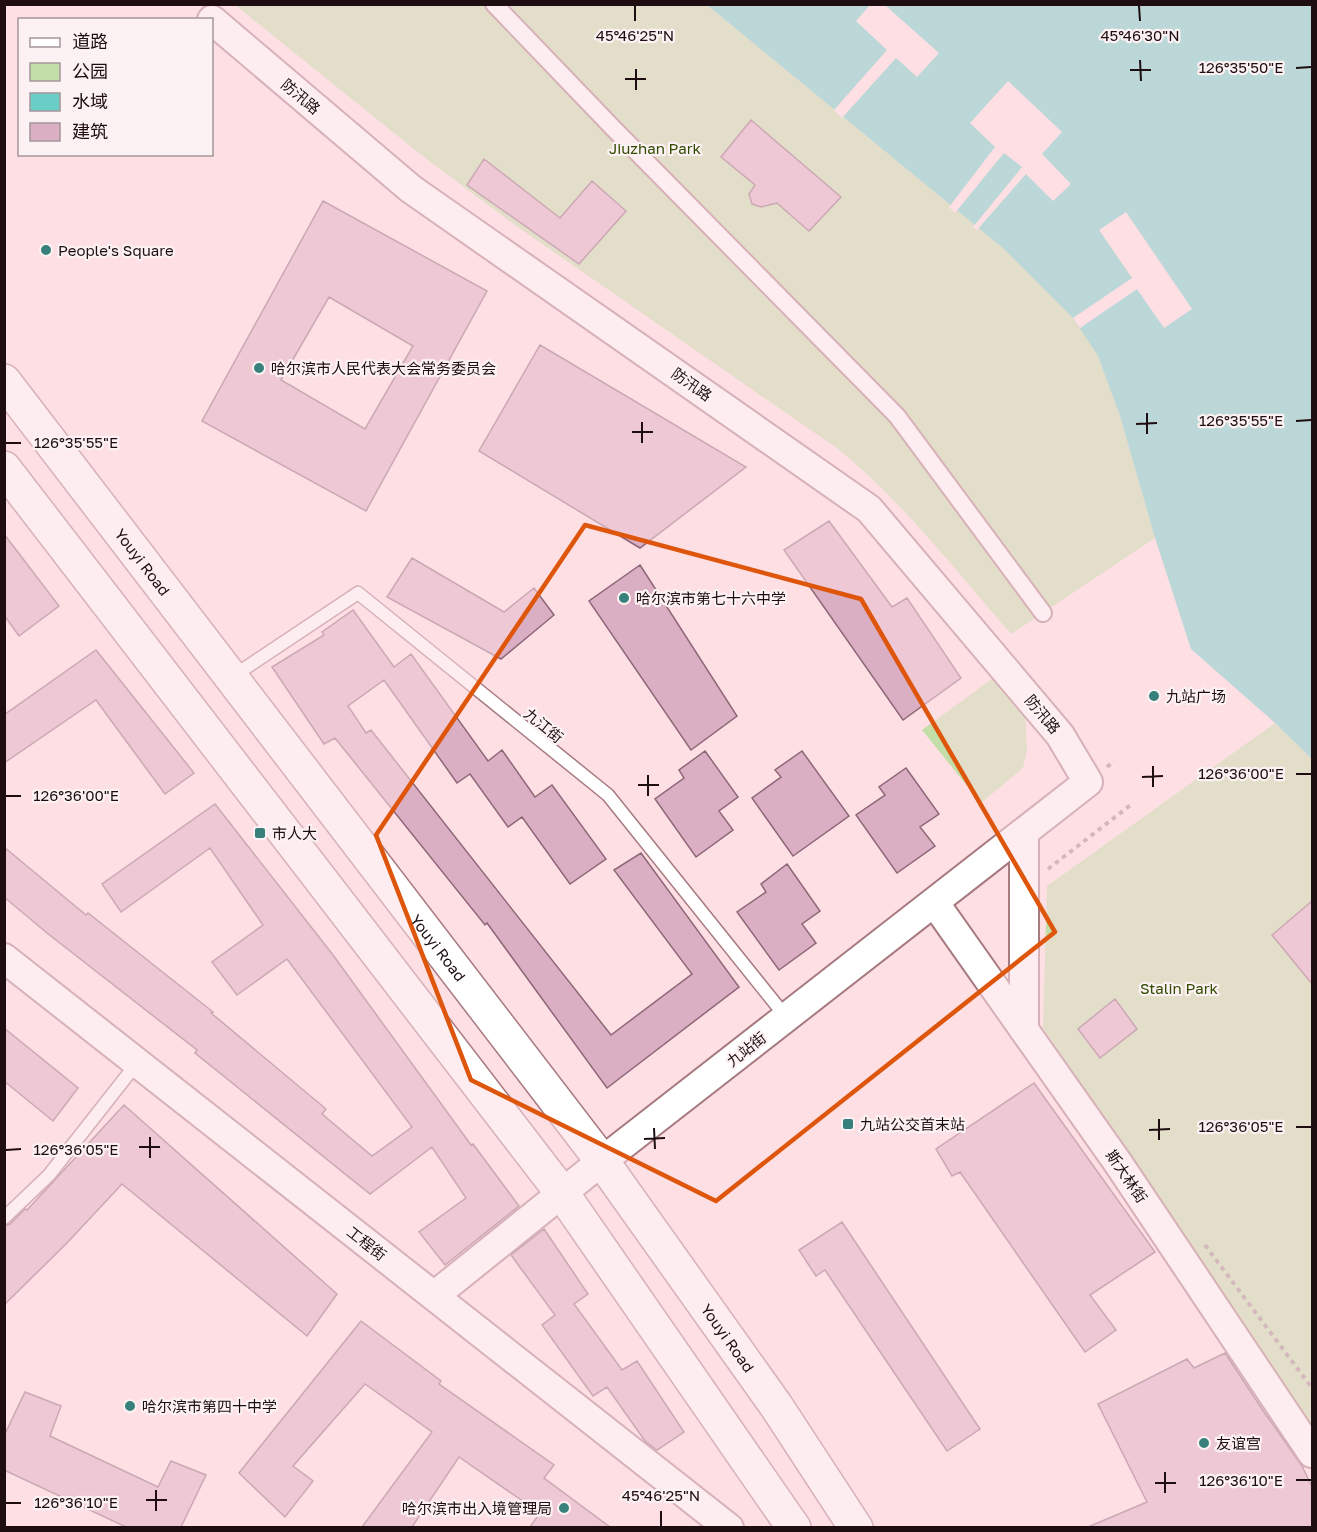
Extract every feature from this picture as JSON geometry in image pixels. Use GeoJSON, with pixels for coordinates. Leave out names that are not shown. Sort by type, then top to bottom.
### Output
{"type":"FeatureCollection","features":[{"type":"Feature","properties":{"kind":"highway","name":"Youyi Road"},"geometry":{"type":"LineString","coordinates":[[4,381],[602,1161],[777,1407],[855,1527]]}},
{"type":"Feature","properties":{"kind":"highway"},"geometry":{"type":"LineString","coordinates":[[4,468],[562,1193],[794,1527]]}},
{"type":"Feature","properties":{"kind":"street","name":"防汛路"},"geometry":{"type":"LineString","coordinates":[[193,4],[209,18]]}},
{"type":"Feature","properties":{"kind":"street"},"geometry":{"type":"LineString","coordinates":[[494,4],[897,416],[1043,613]]}},
{"type":"Feature","properties":{"kind":"street","name":"防汛路"},"geometry":{"type":"LineString","coordinates":[[213,22],[411,189],[869,508],[1060,735],[1088,782],[1059,804]]}},
{"type":"Feature","properties":{"kind":"street","name":"九站街"},"geometry":{"type":"LineString","coordinates":[[434,1296],[602,1161],[1059,804]]}},
{"type":"Feature","properties":{"kind":"street"},"geometry":{"type":"LineString","coordinates":[[1024,832],[1024,1030]]}},
{"type":"Feature","properties":{"kind":"street","name":"斯大林街"},"geometry":{"type":"LineString","coordinates":[[934,902],[1118,1163],[1312,1454]]}},
{"type":"Feature","properties":{"kind":"street","name":"工程街"},"geometry":{"type":"LineString","coordinates":[[4,958],[729,1527]]}},
{"type":"Feature","properties":{"kind":"lane","name":"九江街"},"geometry":{"type":"LineString","coordinates":[[232,677],[358,594],[608,795],[786,1017]]}},
{"type":"Feature","properties":{"kind":"lane"},"geometry":{"type":"LineString","coordinates":[[4,1218],[49,1175],[137,1063]]}},
{"type":"Feature","properties":{"kind":"path"},"geometry":{"type":"LineString","coordinates":[[1044,873],[1132,804]]}},
{"type":"Feature","properties":{"kind":"path"},"geometry":{"type":"LineString","coordinates":[[1202,1240],[1312,1388]]}},
{"type":"Feature","properties":{"kind":"highlighted area"},"geometry":{"type":"Polygon","coordinates":[[[585,525],[861,599],[1055,932],[716,1201],[471,1080],[376,835],[585,525]]]}},
{"type":"Feature","properties":{"kind":"green space","name":"Jiuzhan Park"},"geometry":{"type":"Polygon","coordinates":[[[235,5],[707,5],[1004,249],[1073,318],[1098,355],[1120,416],[1155,538],[1011,634],[907,514],[838,449],[515,225],[420,154],[235,5]]]}},
{"type":"Feature","properties":{"kind":"green space"},"geometry":{"type":"Polygon","coordinates":[[[996,676],[1025,713],[1027,750],[1023,768],[981,803],[922,730],[996,676]]]}},
{"type":"Feature","properties":{"kind":"green space","name":"Stalin Park"},"geometry":{"type":"Polygon","coordinates":[[[1275,723],[1312,759],[1312,1428],[1043,1028],[1047,886],[1275,723]]]}},
{"type":"Feature","properties":{"kind":"water"},"geometry":{"type":"Polygon","coordinates":[[[707,5],[1312,5],[1312,759],[1191,649],[1155,538],[1120,416],[1098,356],[1073,318],[1004,249],[707,5]]]}},
{"type":"Feature","properties":{"kind":"pier"},"geometry":{"type":"Polygon","coordinates":[[[870,5],[885,5],[939,53],[917,77],[896,58],[842,118],[834,110],[887,50],[856,21],[870,5]]]}},
{"type":"Feature","properties":{"kind":"pier"},"geometry":{"type":"Polygon","coordinates":[[[1008,81],[1062,132],[1042,154],[1071,184],[1053,201],[1026,174],[977,230],[973,227],[1022,167],[1004,153],[955,213],[949,207],[995,147],[970,123],[1008,81]]]}},
{"type":"Feature","properties":{"kind":"pier"},"geometry":{"type":"Polygon","coordinates":[[[1126,212],[1192,309],[1164,328],[1137,289],[1080,328],[1073,318],[1132,278],[1099,230],[1126,212]]]}},
{"type":"Feature","properties":{"kind":"building"},"geometry":{"type":"Polygon","coordinates":[[[751,120],[841,197],[809,231],[777,203],[761,207],[752,204],[749,194],[755,185],[721,157],[751,120]]]}},
{"type":"Feature","properties":{"kind":"building"},"geometry":{"type":"Polygon","coordinates":[[[484,159],[560,218],[592,181],[626,211],[579,264],[467,185],[484,159]]]}},
{"type":"Feature","properties":{"kind":"building","name":"哈尔滨市人民代表大会常务委员会"},"geometry":{"type":"Polygon","coordinates":[[[323,201],[487,291],[366,511],[202,421],[323,201]],[[329,297],[281,380],[365,429],[413,346],[329,297]]]}},
{"type":"Feature","properties":{"kind":"building"},"geometry":{"type":"Polygon","coordinates":[[[540,345],[746,467],[640,548],[479,451],[540,345]]]}},
{"type":"Feature","properties":{"kind":"building"},"geometry":{"type":"Polygon","coordinates":[[[829,521],[892,607],[907,598],[961,678],[903,720],[784,550],[829,521]]]}},
{"type":"Feature","properties":{"kind":"building"},"geometry":{"type":"Polygon","coordinates":[[[4,534],[59,606],[19,636],[4,615],[4,534]]]}},
{"type":"Feature","properties":{"kind":"building"},"geometry":{"type":"Polygon","coordinates":[[[412,558],[504,612],[534,588],[554,615],[501,659],[387,597],[412,558]]]}},
{"type":"Feature","properties":{"kind":"building"},"geometry":{"type":"Polygon","coordinates":[[[640,565],[737,716],[691,750],[589,601],[640,565]]]}},
{"type":"Feature","properties":{"kind":"building"},"geometry":{"type":"Polygon","coordinates":[[[353,610],[394,667],[411,654],[488,761],[502,750],[535,797],[552,785],[606,859],[570,884],[522,817],[508,827],[470,774],[457,783],[384,680],[348,706],[366,733],[371,730],[611,1035],[692,974],[614,870],[641,853],[739,987],[607,1088],[487,923],[485,925],[335,738],[324,744],[272,667],[324,635],[322,632],[353,610]]]}},
{"type":"Feature","properties":{"kind":"building"},"geometry":{"type":"Polygon","coordinates":[[[96,650],[194,773],[165,794],[96,700],[4,763],[4,715],[96,650]]]}},
{"type":"Feature","properties":{"kind":"building"},"geometry":{"type":"Polygon","coordinates":[[[705,751],[738,797],[719,811],[733,830],[696,857],[655,799],[684,778],[679,770],[705,751]]]}},
{"type":"Feature","properties":{"kind":"building"},"geometry":{"type":"Polygon","coordinates":[[[802,751],[849,816],[793,856],[752,798],[781,777],[775,770],[802,751]]]}},
{"type":"Feature","properties":{"kind":"building"},"geometry":{"type":"Polygon","coordinates":[[[906,768],[939,814],[920,827],[935,846],[897,873],[856,815],[885,795],[879,787],[906,768]]]}},
{"type":"Feature","properties":{"kind":"building"},"geometry":{"type":"Polygon","coordinates":[[[215,804],[333,955],[471,1145],[473,1144],[519,1206],[445,1265],[419,1232],[466,1198],[432,1147],[370,1194],[195,1053],[197,1050],[4,897],[4,847],[86,915],[88,913],[213,1012],[211,1013],[326,1109],[322,1114],[372,1156],[412,1127],[287,959],[237,995],[212,962],[263,925],[210,848],[121,912],[102,884],[215,804]]]}},
{"type":"Feature","properties":{"kind":"building"},"geometry":{"type":"Polygon","coordinates":[[[787,864],[820,911],[802,924],[816,943],[779,970],[737,912],[766,892],[761,884],[787,864]]]}},
{"type":"Feature","properties":{"kind":"building"},"geometry":{"type":"Polygon","coordinates":[[[1312,901],[1312,984],[1272,935],[1312,901]]]}},
{"type":"Feature","properties":{"kind":"building"},"geometry":{"type":"Polygon","coordinates":[[[1115,999],[1137,1029],[1100,1058],[1078,1029],[1115,999]]]}},
{"type":"Feature","properties":{"kind":"building"},"geometry":{"type":"Polygon","coordinates":[[[4,1028],[78,1088],[53,1121],[4,1081],[4,1028]]]}},
{"type":"Feature","properties":{"kind":"building"},"geometry":{"type":"Polygon","coordinates":[[[1034,1083],[1155,1252],[1090,1295],[1116,1330],[1085,1352],[960,1172],[952,1176],[936,1149],[1034,1083]]]}},
{"type":"Feature","properties":{"kind":"building"},"geometry":{"type":"Polygon","coordinates":[[[124,1105],[337,1294],[307,1336],[122,1184],[4,1305],[4,1226],[10,1224],[25,1209],[27,1210],[124,1105]]]}},
{"type":"Feature","properties":{"kind":"building"},"geometry":{"type":"Polygon","coordinates":[[[842,1222],[980,1429],[947,1451],[825,1270],[816,1276],[799,1250],[842,1222]]]}},
{"type":"Feature","properties":{"kind":"building"},"geometry":{"type":"Polygon","coordinates":[[[544,1229],[588,1294],[574,1304],[622,1370],[637,1361],[684,1432],[657,1450],[645,1441],[607,1387],[593,1396],[542,1325],[555,1315],[511,1255],[544,1229]]]}},
{"type":"Feature","properties":{"kind":"building"},"geometry":{"type":"Polygon","coordinates":[[[361,1321],[441,1381],[439,1384],[554,1465],[544,1478],[610,1527],[530,1527],[540,1513],[459,1457],[412,1527],[362,1527],[432,1432],[365,1384],[293,1466],[313,1481],[285,1517],[239,1473],[361,1321]]]}},
{"type":"Feature","properties":{"kind":"building","name":"友谊宫"},"geometry":{"type":"Polygon","coordinates":[[[1225,1353],[1302,1466],[1312,1487],[1312,1527],[1088,1527],[1147,1502],[1098,1404],[1187,1359],[1194,1368],[1225,1353]]]}},
{"type":"Feature","properties":{"kind":"building"},"geometry":{"type":"Polygon","coordinates":[[[25,1392],[61,1406],[50,1436],[158,1487],[171,1461],[206,1475],[181,1527],[126,1527],[4,1470],[4,1436],[25,1392]]]}},
{"type":"Feature","properties":{"kind":"place","name":"People's Square"},"geometry":{"type":"Point","coordinates":[46,250]}},
{"type":"Feature","properties":{"kind":"place","name":"哈尔滨市人民代表大会常务委员会"},"geometry":{"type":"Point","coordinates":[259,368]}},
{"type":"Feature","properties":{"kind":"place","name":"哈尔滨市第七十六中学"},"geometry":{"type":"Point","coordinates":[624,598]}},
{"type":"Feature","properties":{"kind":"place","name":"九站广场"},"geometry":{"type":"Point","coordinates":[1154,696]}},
{"type":"Feature","properties":{"kind":"place","name":"市人大"},"geometry":{"type":"Point","coordinates":[260,833]}},
{"type":"Feature","properties":{"kind":"place","name":"九站公交首末站"},"geometry":{"type":"Point","coordinates":[848,1124]}},
{"type":"Feature","properties":{"kind":"place","name":"哈尔滨市第四十中学"},"geometry":{"type":"Point","coordinates":[130,1406]}},
{"type":"Feature","properties":{"kind":"place","name":"友谊宫"},"geometry":{"type":"Point","coordinates":[1204,1443]}},
{"type":"Feature","properties":{"kind":"place","name":"哈尔滨市出入境管理局"},"geometry":{"type":"Point","coordinates":[564,1508]}}]}
